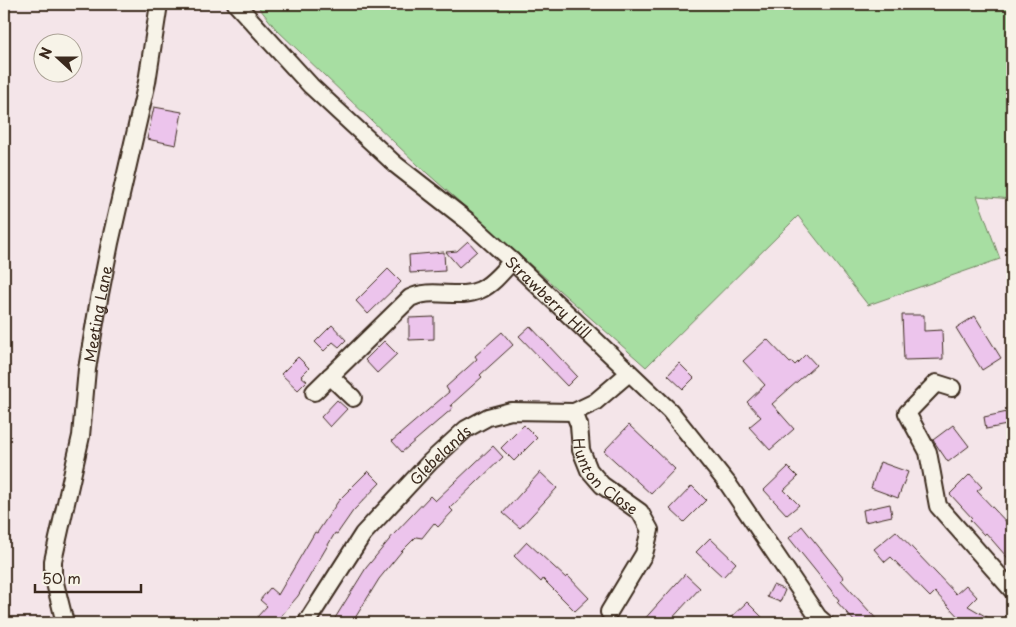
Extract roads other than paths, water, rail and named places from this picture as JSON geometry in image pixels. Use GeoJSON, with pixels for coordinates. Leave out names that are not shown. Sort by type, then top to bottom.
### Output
{"type":"FeatureCollection","features":[{"type":"Feature","properties":{"kind":"street","name":"Meeting Lane"},"geometry":{"type":"LineString","coordinates":[[65,623],[53,575],[53,561],[81,436],[88,360],[110,243],[147,82],[159,4]]}},
{"type":"Feature","properties":{"kind":"street","name":"Strawberry Hill"},"geometry":{"type":"LineString","coordinates":[[236,4],[311,86],[339,113],[396,165],[469,222],[670,411],[711,460],[818,621]]}},
{"type":"Feature","properties":{"kind":"street"},"geometry":{"type":"LineString","coordinates":[[314,392],[410,298],[428,292],[461,293],[480,290],[502,273],[512,261]]}},
{"type":"Feature","properties":{"kind":"street","name":"Glebelands"},"geometry":{"type":"LineString","coordinates":[[306,623],[363,534],[430,462],[466,428],[488,417],[511,411],[574,412],[595,402],[629,373]]}},
{"type":"Feature","properties":{"kind":"street"},"geometry":{"type":"LineString","coordinates":[[330,376],[353,398]]}},
{"type":"Feature","properties":{"kind":"street"},"geometry":{"type":"LineString","coordinates":[[952,388],[936,383],[907,413],[928,452],[938,506],[1012,590]]}},
{"type":"Feature","properties":{"kind":"street","name":"Hunton Close"},"geometry":{"type":"LineString","coordinates":[[574,412],[581,450],[589,470],[602,485],[640,512],[650,530],[644,554],[610,612]]}}]}
